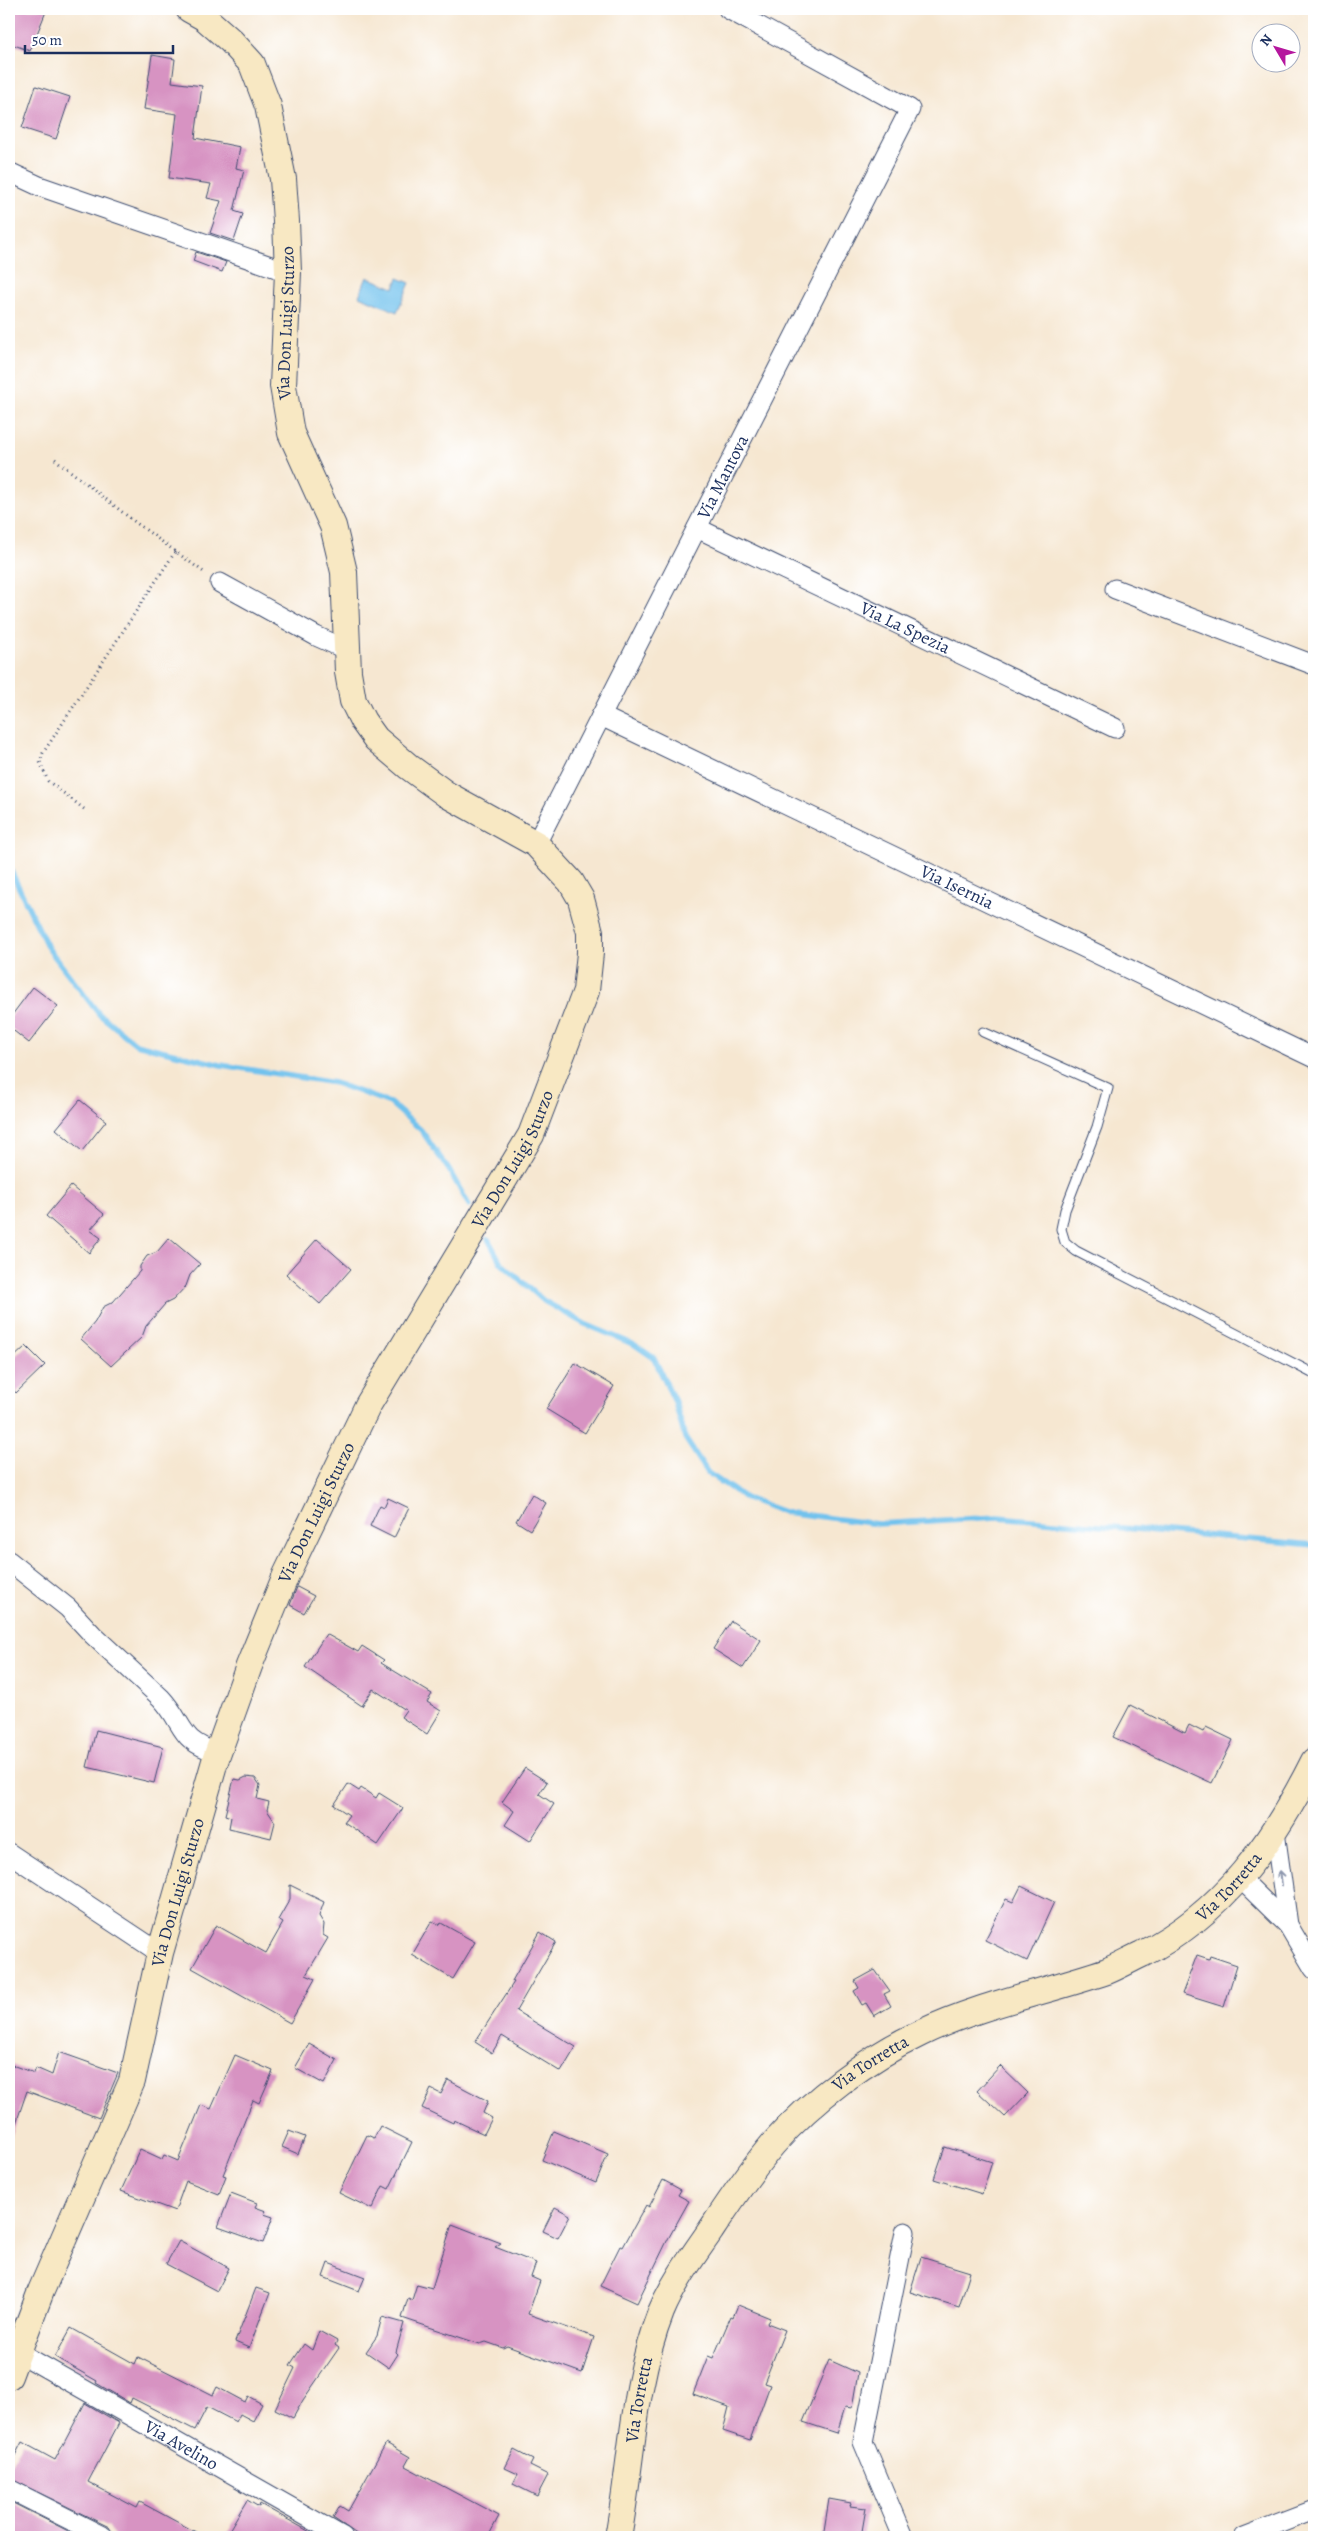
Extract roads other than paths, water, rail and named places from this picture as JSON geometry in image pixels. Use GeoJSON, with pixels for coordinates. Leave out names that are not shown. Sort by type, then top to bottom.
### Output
{"type":"FeatureCollection","features":[{"type":"Feature","properties":{"kind":"street","name":"Via Don Luigi Sturzo"},"geometry":{"type":"LineString","coordinates":[[13,2364],[41,2291],[132,2081],[160,1953],[218,1753],[249,1666],[286,1575],[368,1405],[531,1135],[586,991],[590,932],[581,899],[571,882],[536,844],[446,794],[376,739],[363,721],[353,701],[348,672],[344,572],[332,526],[291,433],[283,386],[288,272],[284,179],[260,82],[252,64],[231,41],[205,18],[189,9]]}},
{"type":"Feature","properties":{"kind":"street","name":"Via Mantova"},"geometry":{"type":"LineString","coordinates":[[536,844],[910,108],[728,9]]}},
{"type":"Feature","properties":{"kind":"street"},"geometry":{"type":"LineString","coordinates":[[9,172],[39,186],[288,272]]}},
{"type":"Feature","properties":{"kind":"street","name":"Via La Spezia"},"geometry":{"type":"LineString","coordinates":[[697,528],[1115,728]]}},
{"type":"Feature","properties":{"kind":"street"},"geometry":{"type":"LineString","coordinates":[[220,583],[316,636],[347,650]]}},
{"type":"Feature","properties":{"kind":"street"},"geometry":{"type":"LineString","coordinates":[[1115,589],[1314,665]]}},
{"type":"Feature","properties":{"kind":"street","name":"Via Isernia"},"geometry":{"type":"LineString","coordinates":[[601,716],[1314,1058]]}},
{"type":"Feature","properties":{"kind":"street"},"geometry":{"type":"LineString","coordinates":[[9,1561],[68,1608],[93,1636],[161,1698],[198,1747],[218,1753]]}},
{"type":"Feature","properties":{"kind":"street","name":"Via Torretta"},"geometry":{"type":"LineString","coordinates":[[618,2537],[640,2384],[662,2310],[679,2278],[708,2234],[743,2182],[772,2145],[800,2116],[873,2060],[920,2034],[959,2018],[1111,1969],[1158,1946],[1195,1922],[1224,1896],[1240,1878],[1275,1832],[1290,1809],[1314,1761]]}},
{"type":"Feature","properties":{"kind":"street"},"geometry":{"type":"LineString","coordinates":[[1275,1832],[1288,1925]]}},
{"type":"Feature","properties":{"kind":"street"},"geometry":{"type":"LineString","coordinates":[[9,1854],[160,1953]]}},
{"type":"Feature","properties":{"kind":"street"},"geometry":{"type":"LineString","coordinates":[[1240,1878],[1288,1925],[1314,1968]]}},
{"type":"Feature","properties":{"kind":"street"},"geometry":{"type":"LineString","coordinates":[[903,2537],[863,2442],[905,2232]]}},
{"type":"Feature","properties":{"kind":"street","name":"Via Avelino"},"geometry":{"type":"LineString","coordinates":[[13,2364],[343,2537]]}},
{"type":"Feature","properties":{"kind":"street"},"geometry":{"type":"LineString","coordinates":[[9,2489],[104,2537]]}},
{"type":"Feature","properties":{"kind":"street"},"geometry":{"type":"LineString","coordinates":[[1244,2537],[1314,2510]]}},
{"type":"Feature","properties":{"kind":"lane"},"geometry":{"type":"LineString","coordinates":[[983,1032],[1108,1088],[1097,1127],[1065,1210],[1062,1229],[1065,1242],[1076,1250],[1314,1374]]}},
{"type":"Feature","properties":{"kind":"water"},"geometry":{"type":"Polygon","coordinates":[[[367,277],[394,288],[398,278],[410,283],[397,312],[359,296],[367,277]]]}},
{"type":"Feature","properties":{"kind":"waterway"},"geometry":{"type":"LineString","coordinates":[[9,867],[48,948],[99,1014],[136,1044],[221,1065],[335,1083],[390,1103],[421,1130],[449,1170],[469,1205]]}},
{"type":"Feature","properties":{"kind":"waterway"},"geometry":{"type":"LineString","coordinates":[[488,1239],[501,1263],[544,1301],[585,1324],[635,1345],[654,1358],[675,1402],[685,1438],[708,1473],[745,1498],[784,1512],[878,1524],[998,1517],[1314,1545]]}}]}
